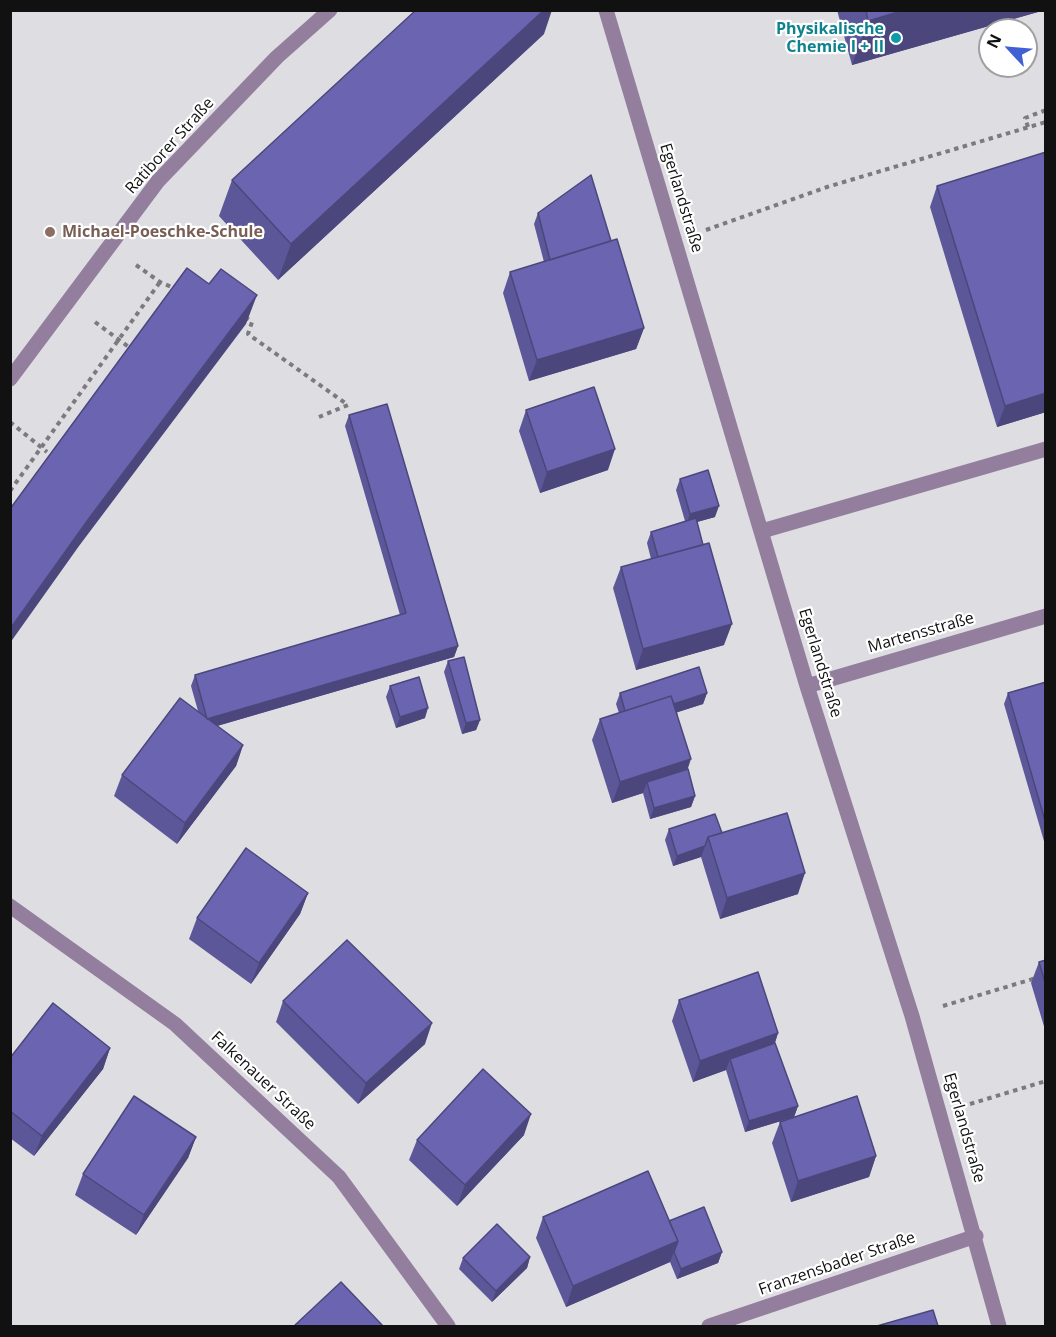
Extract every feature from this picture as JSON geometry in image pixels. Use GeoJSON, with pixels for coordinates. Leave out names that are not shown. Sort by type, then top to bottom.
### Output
{"type":"FeatureCollection","features":[{"type":"Feature","properties":{"kind":"street","name":"Ratiborer Straße"},"geometry":{"type":"LineString","coordinates":[[10,379],[166,173],[277,57],[330,10]]}},
{"type":"Feature","properties":{"kind":"street","name":"Egerlandstraße"},"geometry":{"type":"LineString","coordinates":[[606,10],[807,686],[941,1113],[999,1326]]}},
{"type":"Feature","properties":{"kind":"street"},"geometry":{"type":"LineString","coordinates":[[762,531],[1046,449]]}},
{"type":"Feature","properties":{"kind":"street","name":"Martensstraße"},"geometry":{"type":"LineString","coordinates":[[807,686],[1046,616]]}},
{"type":"Feature","properties":{"kind":"street","name":"Falkenauer Straße"},"geometry":{"type":"LineString","coordinates":[[10,906],[175,1024],[339,1177],[448,1326]]}},
{"type":"Feature","properties":{"kind":"street","name":"Franzensbader Straße"},"geometry":{"type":"LineString","coordinates":[[709,1326],[976,1236]]}},
{"type":"Feature","properties":{"kind":"path"},"geometry":{"type":"LineString","coordinates":[[1028,127],[1024,118],[1046,110]]}},
{"type":"Feature","properties":{"kind":"path"},"geometry":{"type":"LineString","coordinates":[[675,241],[827,187],[1046,122]]}},
{"type":"Feature","properties":{"kind":"path"},"geometry":{"type":"LineString","coordinates":[[110,245],[160,282],[185,293]]}},
{"type":"Feature","properties":{"kind":"path"},"geometry":{"type":"LineString","coordinates":[[10,491],[160,282]]}},
{"type":"Feature","properties":{"kind":"path"},"geometry":{"type":"LineString","coordinates":[[68,301],[129,348]]}},
{"type":"Feature","properties":{"kind":"path"},"geometry":{"type":"LineString","coordinates":[[243,316],[252,322],[248,334],[348,405],[319,417]]}},
{"type":"Feature","properties":{"kind":"path"},"geometry":{"type":"LineString","coordinates":[[10,422],[47,452]]}},
{"type":"Feature","properties":{"kind":"path"},"geometry":{"type":"LineString","coordinates":[[912,1016],[1046,975]]}},
{"type":"Feature","properties":{"kind":"path"},"geometry":{"type":"LineString","coordinates":[[941,1113],[1046,1081]]}},
{"type":"Feature","properties":{"kind":"building"},"geometry":{"type":"Polygon","coordinates":[[[416,10],[544,10],[291,244],[232,180],[416,10]]]}},
{"type":"Feature","properties":{"kind":"building"},"geometry":{"type":"Polygon","coordinates":[[[866,10],[905,10],[868,21],[866,10]]]}},
{"type":"Feature","properties":{"kind":"building"},"geometry":{"type":"Polygon","coordinates":[[[1046,152],[1046,393],[1005,406],[937,186],[1046,152]]]}},
{"type":"Feature","properties":{"kind":"building"},"geometry":{"type":"Polygon","coordinates":[[[591,175],[611,241],[550,260],[538,213],[591,175]]]}},
{"type":"Feature","properties":{"kind":"building"},"geometry":{"type":"Polygon","coordinates":[[[617,239],[644,328],[537,360],[510,272],[617,239]]]}},
{"type":"Feature","properties":{"kind":"building"},"geometry":{"type":"Polygon","coordinates":[[[187,268],[209,284],[221,269],[257,295],[90,517],[10,629],[10,509],[187,268]]]}},
{"type":"Feature","properties":{"kind":"building"},"geometry":{"type":"Polygon","coordinates":[[[594,387],[615,449],[547,472],[526,410],[594,387]]]}},
{"type":"Feature","properties":{"kind":"building"},"geometry":{"type":"Polygon","coordinates":[[[387,404],[458,646],[207,719],[195,675],[406,613],[349,415],[387,404]]]}},
{"type":"Feature","properties":{"kind":"building"},"geometry":{"type":"Polygon","coordinates":[[[708,470],[719,506],[690,514],[680,479],[708,470]]]}},
{"type":"Feature","properties":{"kind":"building"},"geometry":{"type":"Polygon","coordinates":[[[696,518],[703,545],[658,557],[651,532],[696,518]]]}},
{"type":"Feature","properties":{"kind":"building"},"geometry":{"type":"Polygon","coordinates":[[[709,543],[732,624],[643,649],[621,567],[709,543]]]}},
{"type":"Feature","properties":{"kind":"building"},"geometry":{"type":"Polygon","coordinates":[[[464,657],[480,720],[466,723],[448,661],[464,657]]]}},
{"type":"Feature","properties":{"kind":"building"},"geometry":{"type":"Polygon","coordinates":[[[699,667],[707,693],[674,704],[671,696],[625,711],[620,693],[699,667]]]}},
{"type":"Feature","properties":{"kind":"building"},"geometry":{"type":"Polygon","coordinates":[[[419,677],[428,708],[400,717],[390,686],[419,677]]]}},
{"type":"Feature","properties":{"kind":"building"},"geometry":{"type":"Polygon","coordinates":[[[1046,682],[1046,824],[1008,693],[1046,682]]]}},
{"type":"Feature","properties":{"kind":"building"},"geometry":{"type":"Polygon","coordinates":[[[671,696],[691,759],[620,782],[600,719],[671,696]]]}},
{"type":"Feature","properties":{"kind":"building"},"geometry":{"type":"Polygon","coordinates":[[[180,698],[243,745],[185,823],[122,775],[180,698]]]}},
{"type":"Feature","properties":{"kind":"building"},"geometry":{"type":"Polygon","coordinates":[[[688,769],[695,796],[654,808],[647,782],[688,769]]]}},
{"type":"Feature","properties":{"kind":"building"},"geometry":{"type":"Polygon","coordinates":[[[787,813],[805,873],[727,898],[708,837],[787,813]]]}},
{"type":"Feature","properties":{"kind":"building"},"geometry":{"type":"Polygon","coordinates":[[[715,814],[722,833],[708,837],[705,846],[677,856],[669,829],[715,814]]]}},
{"type":"Feature","properties":{"kind":"building"},"geometry":{"type":"Polygon","coordinates":[[[246,848],[308,893],[259,963],[197,918],[246,848]]]}},
{"type":"Feature","properties":{"kind":"building"},"geometry":{"type":"Polygon","coordinates":[[[347,940],[432,1023],[366,1083],[283,1001],[347,940]]]}},
{"type":"Feature","properties":{"kind":"building"},"geometry":{"type":"Polygon","coordinates":[[[1046,960],[1046,986],[1039,962],[1046,960]]]}},
{"type":"Feature","properties":{"kind":"building"},"geometry":{"type":"Polygon","coordinates":[[[758,972],[778,1033],[700,1061],[679,1000],[758,972]]]}},
{"type":"Feature","properties":{"kind":"building"},"geometry":{"type":"Polygon","coordinates":[[[53,1003],[110,1048],[42,1136],[10,1111],[10,1058],[53,1003]]]}},
{"type":"Feature","properties":{"kind":"building"},"geometry":{"type":"Polygon","coordinates":[[[775,1043],[798,1106],[749,1121],[730,1059],[775,1043]]]}},
{"type":"Feature","properties":{"kind":"building"},"geometry":{"type":"Polygon","coordinates":[[[483,1069],[531,1114],[465,1185],[417,1140],[483,1069]]]}},
{"type":"Feature","properties":{"kind":"building"},"geometry":{"type":"Polygon","coordinates":[[[134,1096],[196,1137],[144,1215],[83,1174],[134,1096]]]}},
{"type":"Feature","properties":{"kind":"building"},"geometry":{"type":"Polygon","coordinates":[[[857,1096],[876,1156],[798,1181],[780,1122],[857,1096]]]}},
{"type":"Feature","properties":{"kind":"building"},"geometry":{"type":"Polygon","coordinates":[[[648,1171],[678,1241],[573,1286],[543,1217],[648,1171]]]}},
{"type":"Feature","properties":{"kind":"building"},"geometry":{"type":"Polygon","coordinates":[[[704,1207],[722,1252],[681,1269],[674,1252],[678,1241],[669,1221],[704,1207]]]}},
{"type":"Feature","properties":{"kind":"building"},"geometry":{"type":"Polygon","coordinates":[[[497,1224],[530,1257],[496,1291],[463,1258],[497,1224]]]}},
{"type":"Feature","properties":{"kind":"building"},"geometry":{"type":"Polygon","coordinates":[[[341,1282],[383,1326],[294,1326],[341,1282]]]}},
{"type":"Feature","properties":{"kind":"building"},"geometry":{"type":"Polygon","coordinates":[[[933,1310],[938,1326],[877,1326],[933,1310]]]}},
{"type":"Feature","properties":{"kind":"place","name":"Physikalische Chemie I + II"},"geometry":{"type":"Point","coordinates":[896,38]}},
{"type":"Feature","properties":{"kind":"place","name":"Michael-Poeschke-Schule"},"geometry":{"type":"Point","coordinates":[50,232]}}]}
